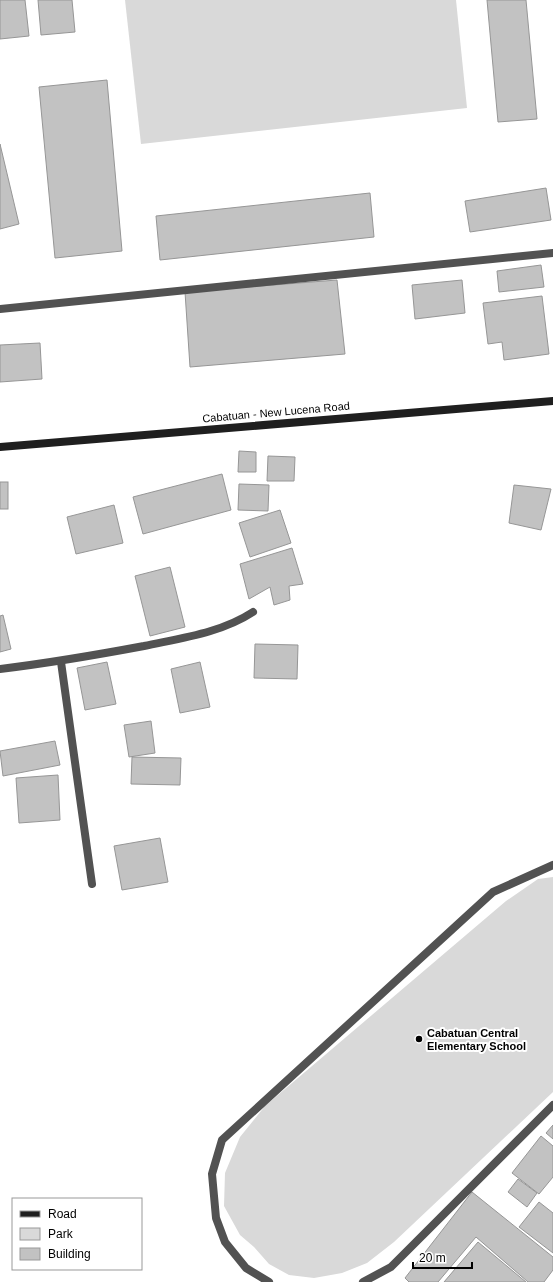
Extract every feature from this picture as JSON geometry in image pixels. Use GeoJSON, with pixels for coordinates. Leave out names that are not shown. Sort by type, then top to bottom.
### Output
{"type":"FeatureCollection","features":[{"type":"Feature","properties":{"kind":"main road","name":"Cabatuan - New Lucena Road"},"geometry":{"type":"LineString","coordinates":[[0,447],[553,401]]}},
{"type":"Feature","properties":{"kind":"street"},"geometry":{"type":"LineString","coordinates":[[0,309],[553,253]]}},
{"type":"Feature","properties":{"kind":"street"},"geometry":{"type":"LineString","coordinates":[[0,669],[61,662],[194,636],[238,622],[253,612]]}},
{"type":"Feature","properties":{"kind":"street"},"geometry":{"type":"LineString","coordinates":[[61,662],[92,884]]}},
{"type":"Feature","properties":{"kind":"street"},"geometry":{"type":"LineString","coordinates":[[269,1282],[246,1268],[225,1242],[216,1218],[212,1174],[222,1140],[494,892],[553,865]]}},
{"type":"Feature","properties":{"kind":"street"},"geometry":{"type":"LineString","coordinates":[[363,1282],[391,1267],[553,1104]]}},
{"type":"Feature","properties":{"kind":"green space"},"geometry":{"type":"Polygon","coordinates":[[[125,0],[456,0],[467,108],[141,144],[125,0]]]}},
{"type":"Feature","properties":{"kind":"green space"},"geometry":{"type":"Polygon","coordinates":[[[553,877],[553,1092],[394,1242],[367,1263],[342,1273],[314,1278],[289,1275],[269,1264],[254,1247],[240,1235],[224,1206],[225,1173],[240,1137],[265,1106],[506,901],[538,879],[553,877]]]}},
{"type":"Feature","properties":{"kind":"building"},"geometry":{"type":"Polygon","coordinates":[[[0,0],[25,0],[29,36],[0,39],[0,0]]]}},
{"type":"Feature","properties":{"kind":"building"},"geometry":{"type":"Polygon","coordinates":[[[38,0],[72,0],[75,32],[41,35],[38,0]]]}},
{"type":"Feature","properties":{"kind":"building"},"geometry":{"type":"Polygon","coordinates":[[[487,0],[526,0],[537,119],[498,122],[487,0]]]}},
{"type":"Feature","properties":{"kind":"building"},"geometry":{"type":"Polygon","coordinates":[[[107,80],[122,251],[55,258],[39,87],[107,80]]]}},
{"type":"Feature","properties":{"kind":"building"},"geometry":{"type":"Polygon","coordinates":[[[0,144],[19,224],[0,229],[0,144]]]}},
{"type":"Feature","properties":{"kind":"building"},"geometry":{"type":"Polygon","coordinates":[[[546,188],[551,220],[470,232],[465,201],[546,188]]]}},
{"type":"Feature","properties":{"kind":"building"},"geometry":{"type":"Polygon","coordinates":[[[370,193],[374,237],[160,260],[156,216],[370,193]]]}},
{"type":"Feature","properties":{"kind":"building"},"geometry":{"type":"Polygon","coordinates":[[[541,265],[544,287],[499,292],[497,271],[541,265]]]}},
{"type":"Feature","properties":{"kind":"building"},"geometry":{"type":"Polygon","coordinates":[[[337,280],[345,354],[190,367],[185,292],[337,280]]]}},
{"type":"Feature","properties":{"kind":"building"},"geometry":{"type":"Polygon","coordinates":[[[462,280],[465,313],[415,319],[412,285],[462,280]]]}},
{"type":"Feature","properties":{"kind":"building"},"geometry":{"type":"Polygon","coordinates":[[[542,296],[549,354],[504,360],[502,342],[488,344],[483,303],[542,296]]]}},
{"type":"Feature","properties":{"kind":"building"},"geometry":{"type":"Polygon","coordinates":[[[40,343],[42,379],[0,382],[0,345],[40,343]]]}},
{"type":"Feature","properties":{"kind":"building"},"geometry":{"type":"Polygon","coordinates":[[[239,451],[256,452],[256,472],[238,472],[239,451]]]}},
{"type":"Feature","properties":{"kind":"building"},"geometry":{"type":"Polygon","coordinates":[[[268,456],[295,457],[294,481],[267,481],[268,456]]]}},
{"type":"Feature","properties":{"kind":"building"},"geometry":{"type":"Polygon","coordinates":[[[222,474],[231,510],[143,534],[133,497],[222,474]]]}},
{"type":"Feature","properties":{"kind":"building"},"geometry":{"type":"Polygon","coordinates":[[[0,482],[8,482],[8,509],[0,509],[0,482]]]}},
{"type":"Feature","properties":{"kind":"building"},"geometry":{"type":"Polygon","coordinates":[[[239,484],[269,485],[268,511],[238,510],[239,484]]]}},
{"type":"Feature","properties":{"kind":"building"},"geometry":{"type":"Polygon","coordinates":[[[514,485],[551,489],[541,530],[509,523],[514,485]]]}},
{"type":"Feature","properties":{"kind":"building"},"geometry":{"type":"Polygon","coordinates":[[[114,505],[123,543],[76,554],[67,517],[114,505]]]}},
{"type":"Feature","properties":{"kind":"building"},"geometry":{"type":"Polygon","coordinates":[[[280,510],[291,543],[250,557],[239,523],[280,510]]]}},
{"type":"Feature","properties":{"kind":"building"},"geometry":{"type":"Polygon","coordinates":[[[292,548],[303,584],[289,586],[290,600],[274,605],[270,587],[249,599],[240,564],[292,548]]]}},
{"type":"Feature","properties":{"kind":"building"},"geometry":{"type":"Polygon","coordinates":[[[170,567],[185,627],[150,636],[135,576],[170,567]]]}},
{"type":"Feature","properties":{"kind":"building"},"geometry":{"type":"Polygon","coordinates":[[[3,615],[11,649],[0,652],[0,616],[3,615]]]}},
{"type":"Feature","properties":{"kind":"building"},"geometry":{"type":"Polygon","coordinates":[[[255,644],[298,645],[297,679],[254,678],[255,644]]]}},
{"type":"Feature","properties":{"kind":"building"},"geometry":{"type":"Polygon","coordinates":[[[107,662],[116,704],[85,710],[77,668],[107,662]]]}},
{"type":"Feature","properties":{"kind":"building"},"geometry":{"type":"Polygon","coordinates":[[[200,662],[210,707],[180,713],[171,669],[200,662]]]}},
{"type":"Feature","properties":{"kind":"building"},"geometry":{"type":"Polygon","coordinates":[[[151,721],[155,753],[129,757],[124,725],[151,721]]]}},
{"type":"Feature","properties":{"kind":"building"},"geometry":{"type":"Polygon","coordinates":[[[55,741],[60,765],[3,776],[0,751],[55,741]]]}},
{"type":"Feature","properties":{"kind":"building"},"geometry":{"type":"Polygon","coordinates":[[[132,757],[181,758],[180,785],[131,784],[132,757]]]}},
{"type":"Feature","properties":{"kind":"building"},"geometry":{"type":"Polygon","coordinates":[[[58,775],[60,820],[19,823],[16,778],[58,775]]]}},
{"type":"Feature","properties":{"kind":"building"},"geometry":{"type":"Polygon","coordinates":[[[160,838],[168,882],[122,890],[114,846],[160,838]]]}},
{"type":"Feature","properties":{"kind":"building"},"geometry":{"type":"Polygon","coordinates":[[[553,1125],[553,1139],[546,1133],[553,1125]]]}},
{"type":"Feature","properties":{"kind":"building"},"geometry":{"type":"Polygon","coordinates":[[[541,1136],[553,1146],[553,1177],[539,1194],[512,1173],[541,1136]]]}},
{"type":"Feature","properties":{"kind":"building"},"geometry":{"type":"Polygon","coordinates":[[[518,1179],[537,1193],[527,1207],[508,1192],[518,1179]]]}},
{"type":"Feature","properties":{"kind":"building"},"geometry":{"type":"Polygon","coordinates":[[[472,1192],[553,1257],[553,1270],[544,1282],[528,1282],[476,1237],[438,1282],[409,1282],[405,1278],[472,1192]]]}},
{"type":"Feature","properties":{"kind":"building"},"geometry":{"type":"Polygon","coordinates":[[[539,1202],[553,1213],[553,1253],[519,1227],[539,1202]]]}},
{"type":"Feature","properties":{"kind":"building"},"geometry":{"type":"Polygon","coordinates":[[[478,1242],[526,1282],[444,1282],[478,1242]]]}},
{"type":"Feature","properties":{"kind":"place","name":"Cabatuan Central Elementary School"},"geometry":{"type":"Point","coordinates":[419,1039]}}]}
